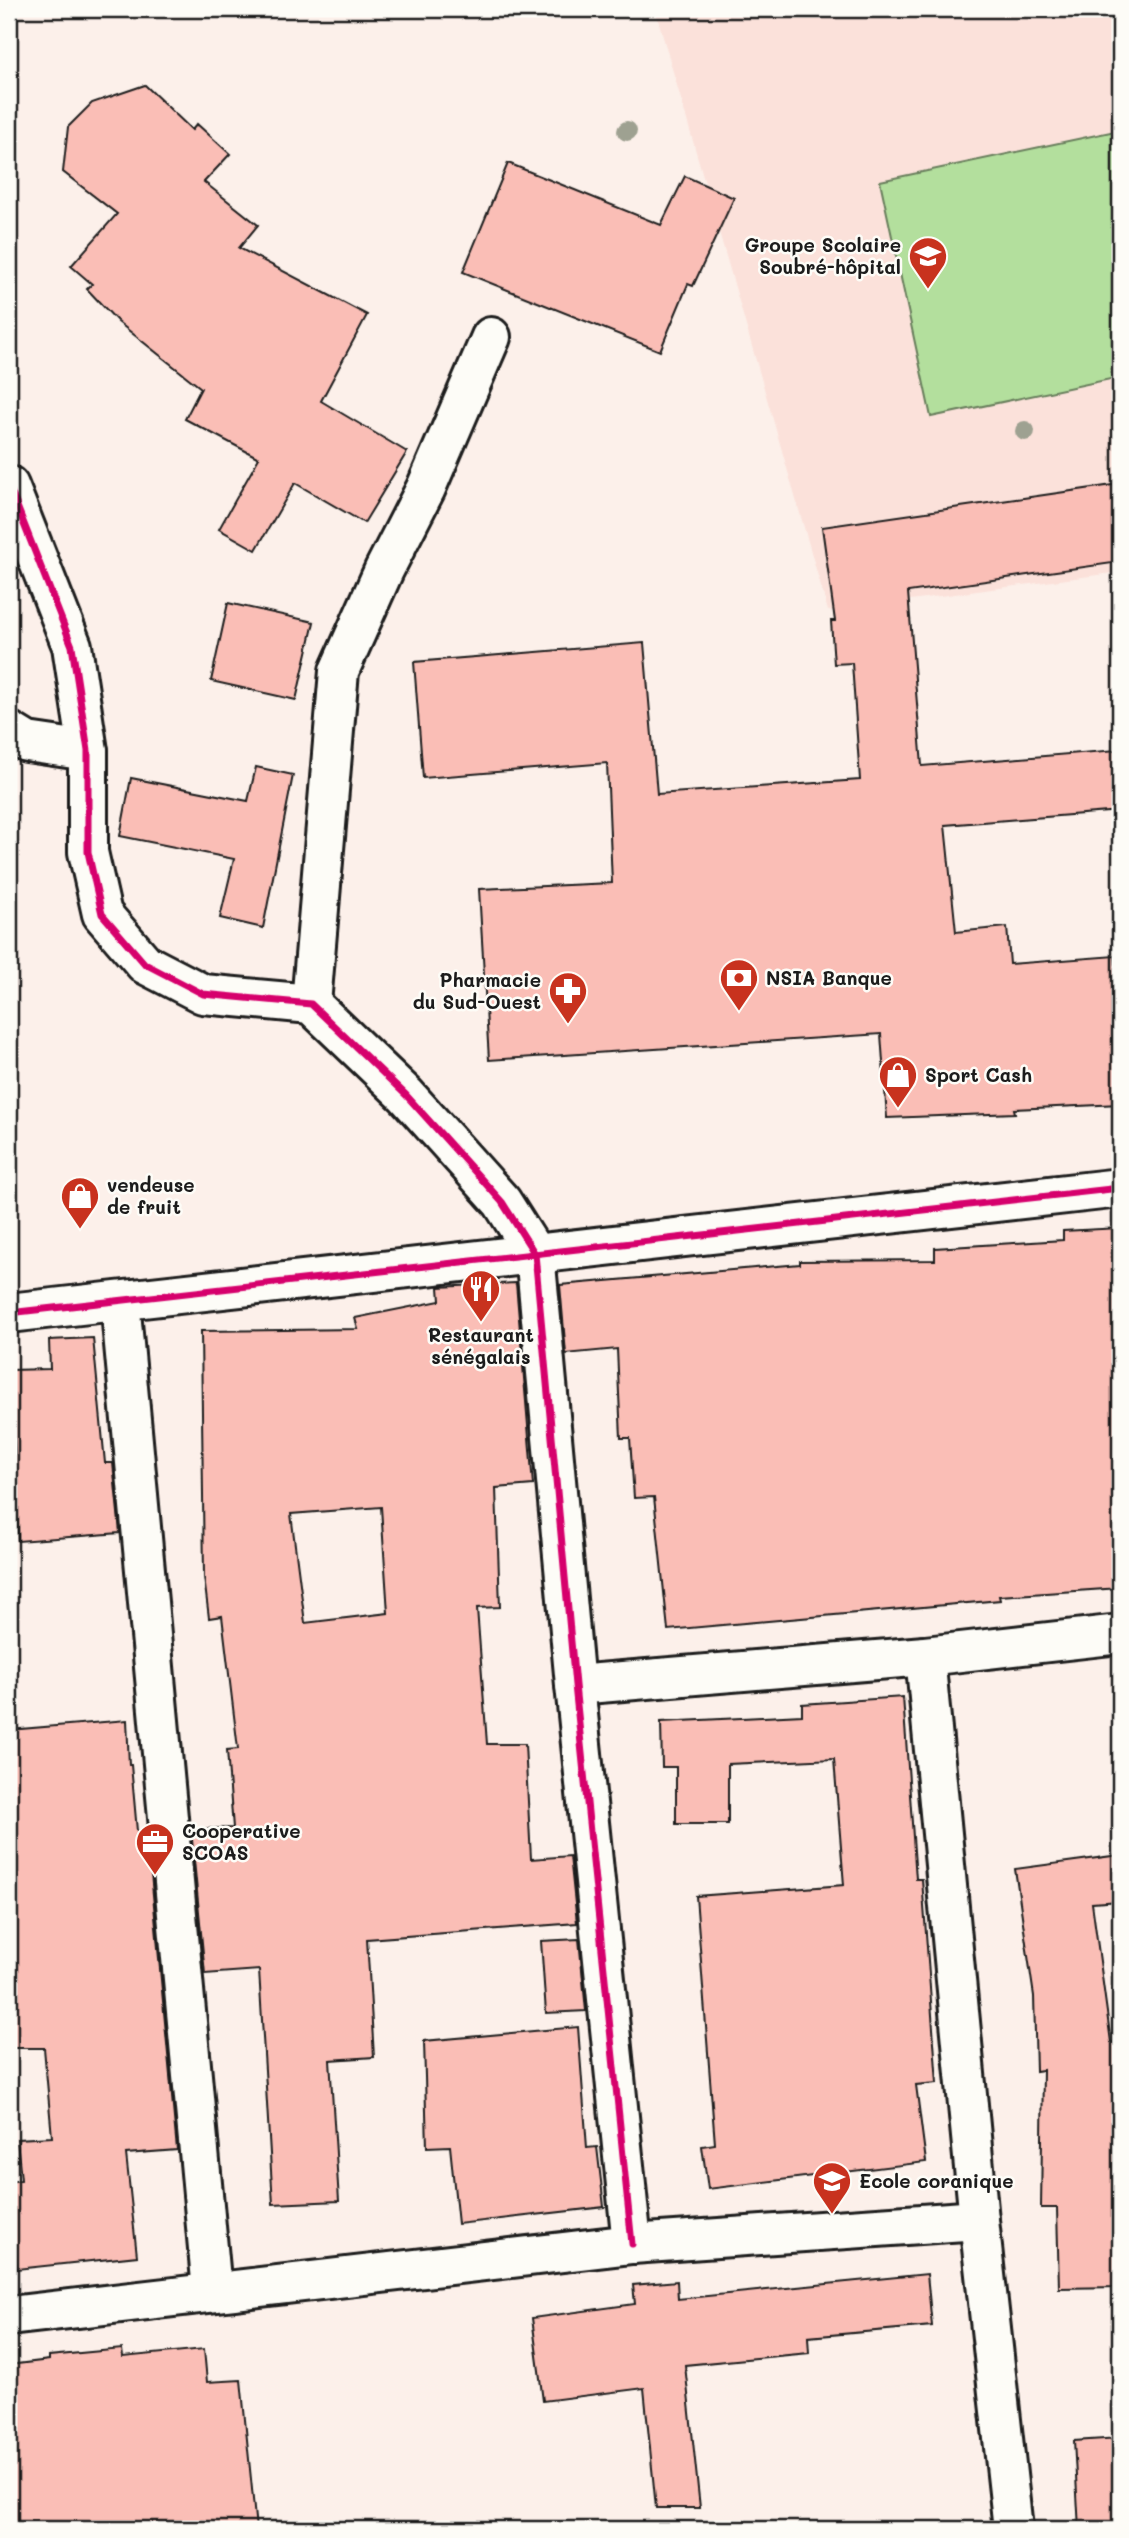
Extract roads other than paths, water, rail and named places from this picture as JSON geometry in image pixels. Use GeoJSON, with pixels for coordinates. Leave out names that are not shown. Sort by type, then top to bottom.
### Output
{"type":"FeatureCollection","features":[{"type":"Feature","properties":{"kind":"street"},"geometry":{"type":"LineString","coordinates":[[311,1004],[339,671],[384,570],[426,488],[491,337]]}},
{"type":"Feature","properties":{"kind":"street"},"geometry":{"type":"LineString","coordinates":[[9,486],[72,646],[88,751],[88,852],[102,914],[145,964],[203,994],[311,1004],[406,1095],[502,1202],[535,1254],[575,1685],[632,2244]]}},
{"type":"Feature","properties":{"kind":"street"},"geometry":{"type":"LineString","coordinates":[[9,731],[27,741],[88,751]]}},
{"type":"Feature","properties":{"kind":"street"},"geometry":{"type":"LineString","coordinates":[[9,1313],[1120,1188]]}},
{"type":"Feature","properties":{"kind":"street"},"geometry":{"type":"LineString","coordinates":[[120,1301],[212,2291]]}},
{"type":"Feature","properties":{"kind":"street"},"geometry":{"type":"LineString","coordinates":[[575,1685],[925,1656],[1120,1634]]}},
{"type":"Feature","properties":{"kind":"street"},"geometry":{"type":"LineString","coordinates":[[925,1656],[979,2220],[1013,2529]]}},
{"type":"Feature","properties":{"kind":"street"},"geometry":{"type":"LineString","coordinates":[[9,2316],[632,2244],[979,2220]]}},
{"type":"Feature","properties":{"kind":"place","name":"Groupe Scolaire Soubré-hôpital"},"geometry":{"type":"Point","coordinates":[928,290]}},
{"type":"Feature","properties":{"kind":"place","name":"NSIA Banque"},"geometry":{"type":"Point","coordinates":[739,1012]}},
{"type":"Feature","properties":{"kind":"place","name":"Pharmacie du Sud-Ouest"},"geometry":{"type":"Point","coordinates":[568,1025]}},
{"type":"Feature","properties":{"kind":"place","name":"Sport Cash"},"geometry":{"type":"Point","coordinates":[898,1109]}},
{"type":"Feature","properties":{"kind":"place","name":"vendeuse de fruit"},"geometry":{"type":"Point","coordinates":[80,1230]}},
{"type":"Feature","properties":{"kind":"place","name":"Restaurant sénégalais"},"geometry":{"type":"Point","coordinates":[481,1323]}},
{"type":"Feature","properties":{"kind":"place","name":"Cooperative SCOAS"},"geometry":{"type":"Point","coordinates":[155,1876]}},
{"type":"Feature","properties":{"kind":"place","name":"Ecole coranique"},"geometry":{"type":"Point","coordinates":[832,2215]}}]}
